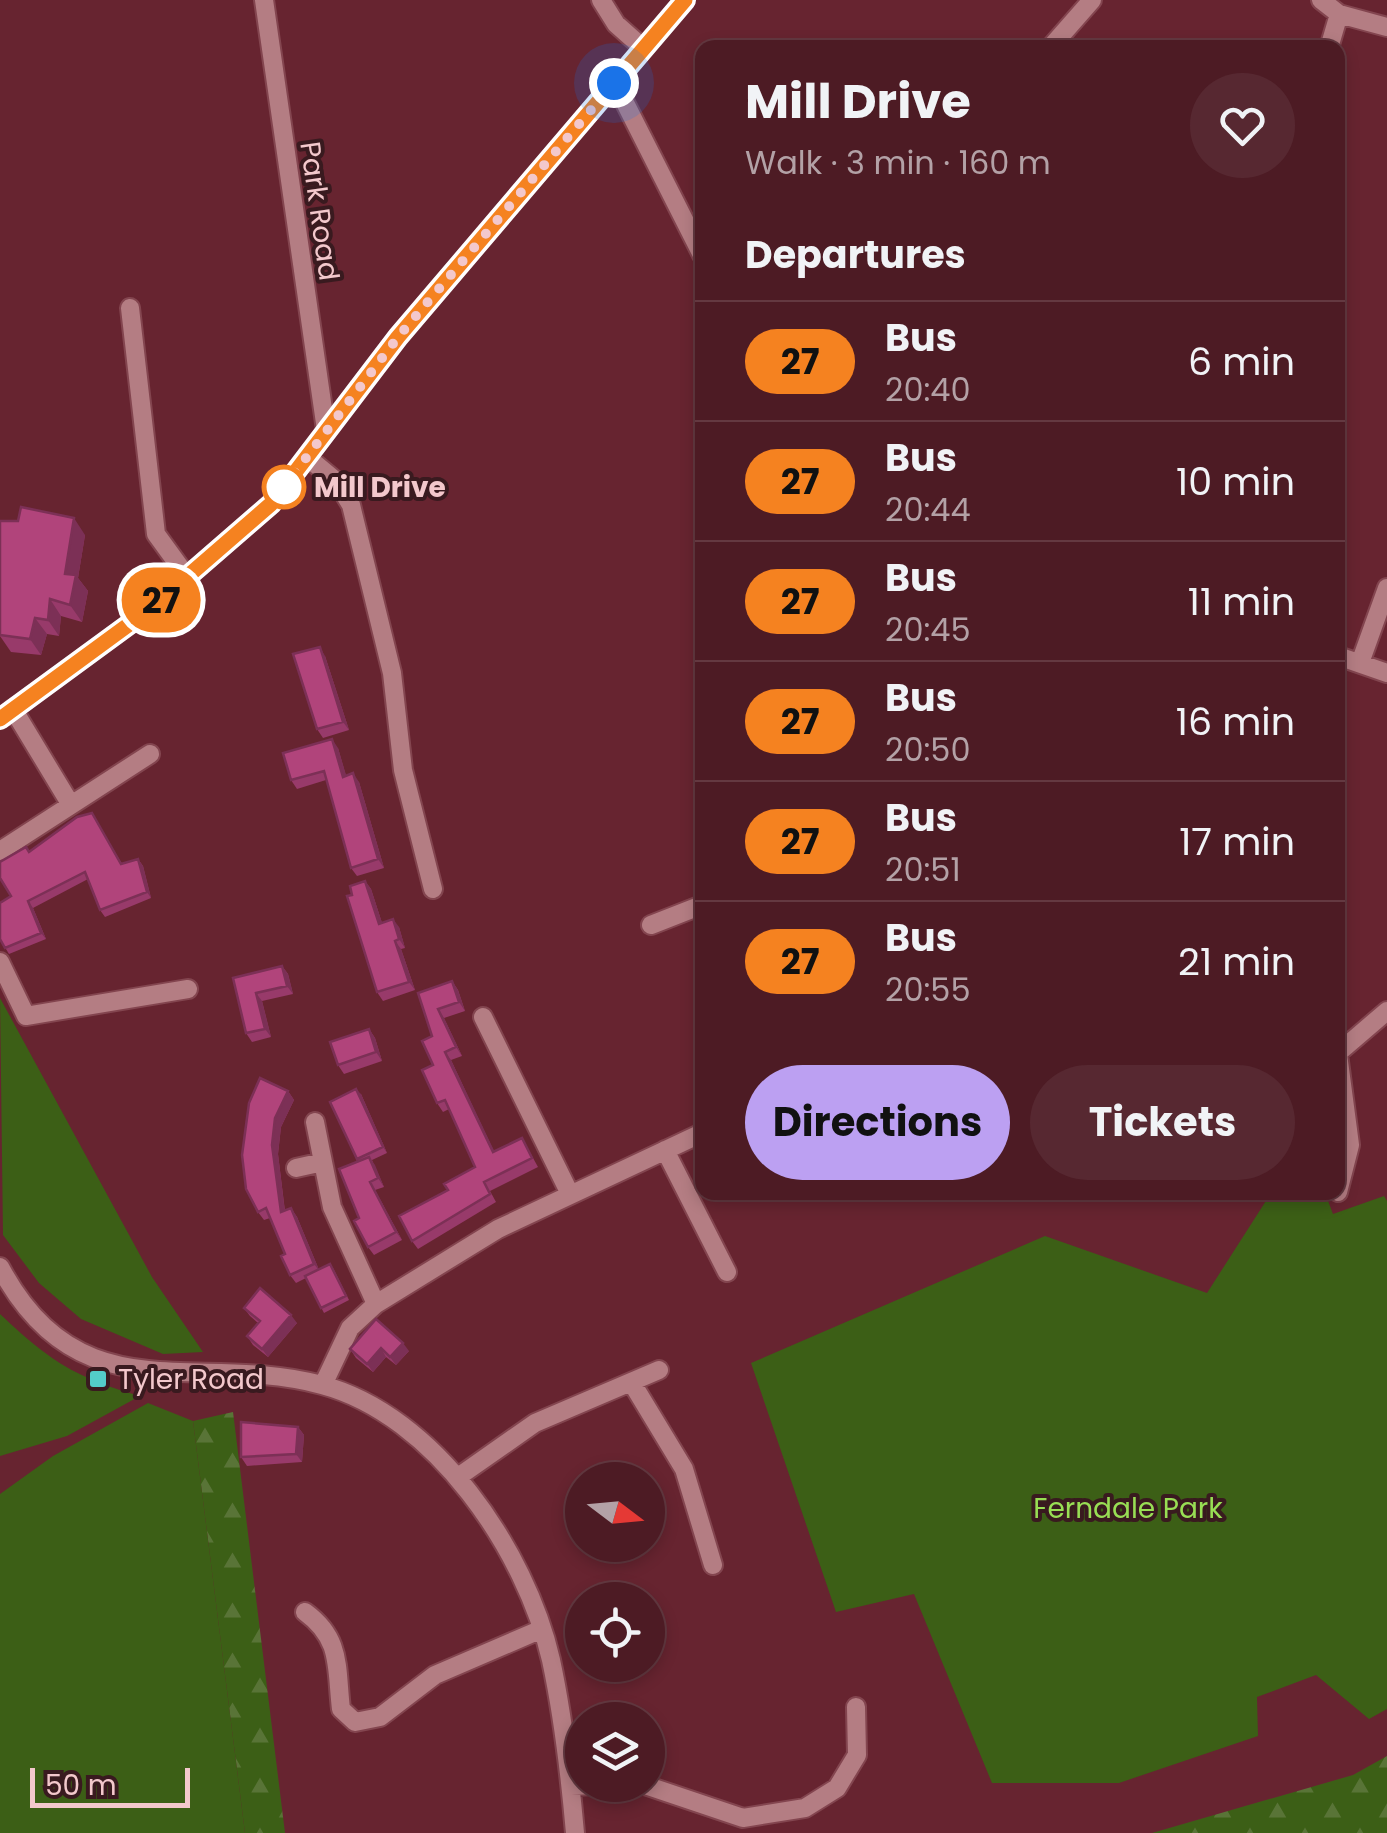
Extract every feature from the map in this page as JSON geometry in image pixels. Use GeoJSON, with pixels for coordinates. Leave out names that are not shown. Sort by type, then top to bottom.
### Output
{"type":"FeatureCollection","features":[{"type":"Feature","properties":{"kind":"street","name":"Park Road"},"geometry":{"type":"LineString","coordinates":[[264,0],[326,430]]}},
{"type":"Feature","properties":{"kind":"street"},"geometry":{"type":"LineString","coordinates":[[601,0],[616,24],[643,48]]}},
{"type":"Feature","properties":{"kind":"street"},"geometry":{"type":"LineString","coordinates":[[71,805],[6,714],[188,578],[245,530],[307,457],[398,337],[685,0]]}},
{"type":"Feature","properties":{"kind":"street"},"geometry":{"type":"LineString","coordinates":[[1057,40],[1092,0]]}},
{"type":"Feature","properties":{"kind":"street"},"geometry":{"type":"LineString","coordinates":[[1322,0],[1339,14],[1387,27]]}},
{"type":"Feature","properties":{"kind":"street"},"geometry":{"type":"LineString","coordinates":[[1331,40],[1339,14]]}},
{"type":"Feature","properties":{"kind":"street"},"geometry":{"type":"LineString","coordinates":[[614,83],[695,241]]}},
{"type":"Feature","properties":{"kind":"street"},"geometry":{"type":"LineString","coordinates":[[130,308],[156,534],[188,578]]}},
{"type":"Feature","properties":{"kind":"street"},"geometry":{"type":"LineString","coordinates":[[307,457],[336,482],[350,504],[392,674],[403,770],[433,889]]}},
{"type":"Feature","properties":{"kind":"street"},"geometry":{"type":"LineString","coordinates":[[1360,662],[1387,588]]}},
{"type":"Feature","properties":{"kind":"street"},"geometry":{"type":"LineString","coordinates":[[1345,658],[1387,672]]}},
{"type":"Feature","properties":{"kind":"street"},"geometry":{"type":"LineString","coordinates":[[0,851],[150,754]]}},
{"type":"Feature","properties":{"kind":"street"},"geometry":{"type":"LineString","coordinates":[[651,925],[695,907]]}},
{"type":"Feature","properties":{"kind":"street"},"geometry":{"type":"LineString","coordinates":[[0,962],[26,1016],[188,989]]}},
{"type":"Feature","properties":{"kind":"street"},"geometry":{"type":"LineString","coordinates":[[1345,1048],[1387,1012]]}},
{"type":"Feature","properties":{"kind":"street"},"geometry":{"type":"LineString","coordinates":[[484,1017],[569,1192]]}},
{"type":"Feature","properties":{"kind":"street"},"geometry":{"type":"LineString","coordinates":[[1345,1107],[1350,1145],[1345,1165]]}},
{"type":"Feature","properties":{"kind":"street"},"geometry":{"type":"LineString","coordinates":[[316,1122],[332,1207],[376,1304]]}},
{"type":"Feature","properties":{"kind":"street"},"geometry":{"type":"LineString","coordinates":[[323,1385],[350,1328],[376,1304],[498,1229],[569,1192],[695,1136]]}},
{"type":"Feature","properties":{"kind":"street"},"geometry":{"type":"LineString","coordinates":[[664,1150],[727,1272]]}},
{"type":"Feature","properties":{"kind":"street"},"geometry":{"type":"LineString","coordinates":[[296,1168],[323,1162]]}},
{"type":"Feature","properties":{"kind":"street"},"geometry":{"type":"LineString","coordinates":[[0,1267],[38,1320],[94,1359],[159,1374],[270,1375],[323,1385],[390,1414],[458,1478],[506,1549],[542,1629],[565,1758]]}},
{"type":"Feature","properties":{"kind":"street"},"geometry":{"type":"LineString","coordinates":[[458,1478],[535,1423],[659,1370]]}},
{"type":"Feature","properties":{"kind":"street"},"geometry":{"type":"LineString","coordinates":[[632,1382],[684,1470],[714,1565]]}},
{"type":"Feature","properties":{"kind":"street"},"geometry":{"type":"LineString","coordinates":[[304,1612],[326,1628],[334,1653],[341,1709],[355,1722],[380,1717],[435,1674],[542,1629]]}},
{"type":"Feature","properties":{"kind":"street"},"geometry":{"type":"LineString","coordinates":[[665,1792],[743,1818],[805,1808],[837,1788],[856,1754],[856,1707]]}},
{"type":"Feature","properties":{"kind":"street"},"geometry":{"type":"LineString","coordinates":[[572,1802],[575,1833]]}},
{"type":"Feature","properties":{"kind":"green space"},"geometry":{"type":"Polygon","coordinates":[[[0,998],[152,1277],[203,1352],[163,1354],[81,1319],[39,1283],[3,1235],[0,998]]]}},
{"type":"Feature","properties":{"kind":"green space","name":"Ferndale Park"},"geometry":{"type":"Polygon","coordinates":[[[1384,1196],[1387,1201],[1387,1709],[1369,1719],[1316,1675],[1257,1697],[1258,1736],[1119,1783],[992,1783],[914,1594],[836,1612],[751,1363],[1045,1236],[1207,1293],[1267,1200],[1328,1200],[1333,1214],[1384,1196]]]}},
{"type":"Feature","properties":{"kind":"green space"},"geometry":{"type":"Polygon","coordinates":[[[0,1314],[64,1365],[97,1382],[140,1396],[67,1436],[0,1456],[0,1314]]]}},
{"type":"Feature","properties":{"kind":"green space"},"geometry":{"type":"Polygon","coordinates":[[[148,1403],[193,1421],[245,1833],[0,1833],[0,1494],[53,1456],[148,1403]]]}},
{"type":"Feature","properties":{"kind":"green space"},"geometry":{"type":"Polygon","coordinates":[[[233,1412],[285,1833],[245,1833],[193,1421],[233,1412]]]}},
{"type":"Feature","properties":{"kind":"green space"},"geometry":{"type":"Polygon","coordinates":[[[1387,1756],[1387,1833],[1152,1833],[1353,1775],[1387,1756]]]}},
{"type":"Feature","properties":{"kind":"building"},"geometry":{"type":"Polygon","coordinates":[[[21,507],[74,518],[65,574],[76,575],[70,605],[50,599],[48,620],[35,618],[30,639],[0,635],[0,521],[18,521],[21,507]]]}},
{"type":"Feature","properties":{"kind":"building"},"geometry":{"type":"Polygon","coordinates":[[[320,647],[343,722],[317,729],[293,654],[320,647]]]}},
{"type":"Feature","properties":{"kind":"building"},"geometry":{"type":"Polygon","coordinates":[[[332,739],[343,777],[353,773],[378,859],[351,868],[324,771],[291,780],[283,753],[332,739]]]}},
{"type":"Feature","properties":{"kind":"building"},"geometry":{"type":"Polygon","coordinates":[[[92,813],[121,864],[138,859],[147,892],[100,910],[85,872],[28,901],[41,933],[5,948],[0,939],[0,903],[11,896],[0,878],[0,862],[26,847],[29,852],[77,817],[92,813]]]}},
{"type":"Feature","properties":{"kind":"building"},"geometry":{"type":"Polygon","coordinates":[[[365,881],[379,924],[393,919],[399,939],[395,941],[409,982],[377,992],[347,896],[352,895],[350,886],[365,881]]]}},
{"type":"Feature","properties":{"kind":"building"},"geometry":{"type":"Polygon","coordinates":[[[282,966],[287,986],[256,993],[265,1029],[246,1033],[233,978],[282,966]]]}},
{"type":"Feature","properties":{"kind":"building"},"geometry":{"type":"Polygon","coordinates":[[[452,981],[459,1002],[438,1009],[456,1047],[445,1052],[493,1152],[522,1138],[532,1158],[484,1182],[490,1194],[412,1241],[399,1216],[448,1190],[444,1184],[475,1167],[445,1100],[437,1103],[422,1070],[433,1065],[422,1041],[432,1036],[418,993],[452,981]]]}},
{"type":"Feature","properties":{"kind":"building"},"geometry":{"type":"Polygon","coordinates":[[[369,1029],[376,1052],[338,1065],[330,1042],[369,1029]]]}},
{"type":"Feature","properties":{"kind":"building"},"geometry":{"type":"Polygon","coordinates":[[[260,1078],[288,1091],[275,1118],[272,1145],[281,1212],[291,1208],[314,1264],[290,1275],[266,1208],[258,1212],[246,1189],[242,1155],[249,1103],[260,1078]]]}},
{"type":"Feature","properties":{"kind":"building"},"geometry":{"type":"Polygon","coordinates":[[[356,1089],[383,1147],[357,1159],[330,1102],[356,1089]]]}},
{"type":"Feature","properties":{"kind":"building"},"geometry":{"type":"Polygon","coordinates":[[[369,1157],[378,1178],[370,1182],[396,1232],[368,1247],[354,1221],[359,1218],[339,1169],[369,1157]]]}},
{"type":"Feature","properties":{"kind":"building"},"geometry":{"type":"Polygon","coordinates":[[[330,1264],[346,1296],[321,1308],[305,1276],[330,1264]]]}},
{"type":"Feature","properties":{"kind":"building"},"geometry":{"type":"Polygon","coordinates":[[[260,1288],[291,1315],[262,1349],[247,1336],[260,1321],[244,1308],[260,1288]]]}},
{"type":"Feature","properties":{"kind":"building"},"geometry":{"type":"Polygon","coordinates":[[[376,1319],[403,1343],[390,1357],[381,1348],[367,1364],[350,1349],[376,1319]]]}},
{"type":"Feature","properties":{"kind":"building"},"geometry":{"type":"Polygon","coordinates":[[[241,1422],[298,1427],[296,1454],[241,1457],[241,1422]]]}},
{"type":"Feature","properties":{"kind":"bus line","name":"27"},"geometry":{"type":"LineString","coordinates":[[0,719],[150,609],[271,504],[398,337],[685,0]]}},
{"type":"Feature","properties":{"kind":"place","name":"Mill Drive"},"geometry":{"type":"Point","coordinates":[284,487]}},
{"type":"Feature","properties":{"kind":"place","name":"Tyler Road"},"geometry":{"type":"Point","coordinates":[98,1379]}},
{"type":"Feature","properties":{"kind":"route"},"geometry":{"type":"LineString","coordinates":[[284,487],[398,337],[614,83]]}}]}
